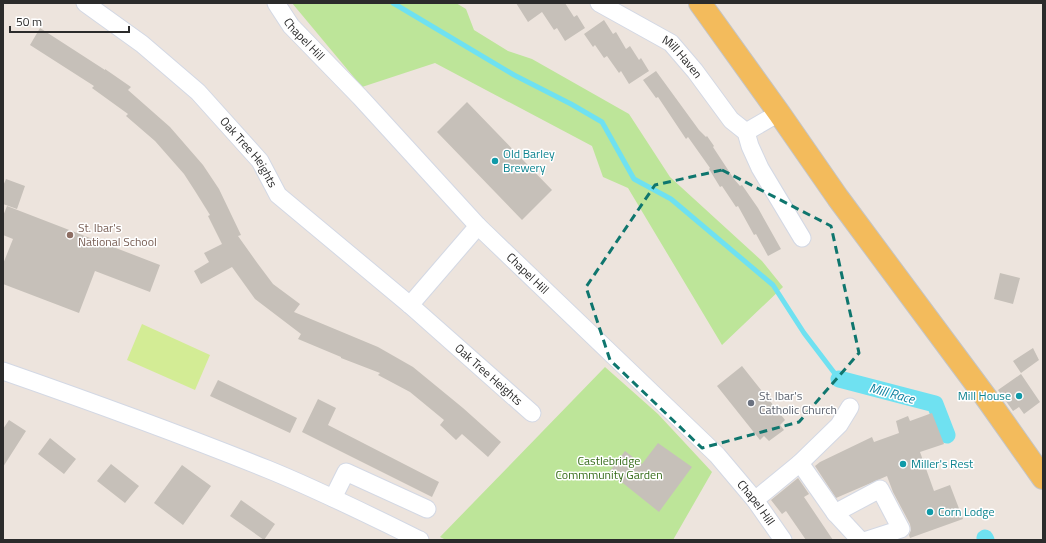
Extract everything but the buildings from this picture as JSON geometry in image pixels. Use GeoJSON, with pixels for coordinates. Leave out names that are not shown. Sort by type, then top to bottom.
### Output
{"type":"FeatureCollection","features":[{"type":"Feature","properties":{"kind":"main road"},"geometry":{"type":"LineString","coordinates":[[700,3],[838,198],[985,396],[1043,478]]}},
{"type":"Feature","properties":{"kind":"street","name":"Oak Tree Heights"},"geometry":{"type":"LineString","coordinates":[[85,3],[142,44],[198,92],[260,161],[278,195],[410,305],[532,413]]}},
{"type":"Feature","properties":{"kind":"street","name":"Chapel Hill"},"geometry":{"type":"LineString","coordinates":[[276,3],[291,26],[360,97],[478,226],[717,456],[755,500],[783,540]]}},
{"type":"Feature","properties":{"kind":"street","name":"Mill Haven"},"geometry":{"type":"LineString","coordinates":[[599,3],[671,43],[695,71],[732,120],[746,132]]}},
{"type":"Feature","properties":{"kind":"street"},"geometry":{"type":"LineString","coordinates":[[779,113],[746,132],[750,146],[760,168],[802,238]]}},
{"type":"Feature","properties":{"kind":"street"},"geometry":{"type":"LineString","coordinates":[[410,305],[478,226]]}},
{"type":"Feature","properties":{"kind":"street"},"geometry":{"type":"LineString","coordinates":[[3,372],[84,399],[257,465],[333,498],[420,540]]}},
{"type":"Feature","properties":{"kind":"street"},"geometry":{"type":"LineString","coordinates":[[755,500],[800,463],[839,425],[850,407]]}},
{"type":"Feature","properties":{"kind":"street"},"geometry":{"type":"LineString","coordinates":[[800,463],[835,513],[860,540]]}},
{"type":"Feature","properties":{"kind":"street"},"geometry":{"type":"LineString","coordinates":[[333,498],[346,472],[427,508]]}},
{"type":"Feature","properties":{"kind":"street"},"geometry":{"type":"LineString","coordinates":[[835,513],[880,489],[901,529],[867,540]]}},
{"type":"Feature","properties":{"kind":"highlighted area"},"geometry":{"type":"Polygon","coordinates":[[[722,170],[831,226],[859,353],[799,422],[702,448],[610,360],[586,287],[655,185],[722,170]]]}},
{"type":"Feature","properties":{"kind":"green space"},"geometry":{"type":"Polygon","coordinates":[[[292,3],[456,3],[466,9],[474,30],[508,51],[532,59],[629,114],[670,177],[762,261],[783,287],[722,345],[628,188],[603,177],[592,146],[435,63],[362,87],[292,3]]]}},
{"type":"Feature","properties":{"kind":"green space"},"geometry":{"type":"Polygon","coordinates":[[[142,324],[210,355],[195,390],[127,360],[142,324]]]}},
{"type":"Feature","properties":{"kind":"green space","name":"Castlebridge Commmunity Garden"},"geometry":{"type":"Polygon","coordinates":[[[605,367],[658,414],[712,472],[673,540],[446,540],[440,537],[605,367]]]}},
{"type":"Feature","properties":{"kind":"waterway"},"geometry":{"type":"LineString","coordinates":[[393,3],[514,75],[571,104],[602,122],[634,179],[671,199],[773,285],[804,333],[839,379]]}},
{"type":"Feature","properties":{"kind":"waterway","name":"Mill Race"},"geometry":{"type":"LineString","coordinates":[[839,379],[935,404],[947,435]]}},
{"type":"Feature","properties":{"kind":"place","name":"Old Barley Brewery"},"geometry":{"type":"Point","coordinates":[495,161]}},
{"type":"Feature","properties":{"kind":"place","name":"St. Ibar's National School"},"geometry":{"type":"Point","coordinates":[70,235]}},
{"type":"Feature","properties":{"kind":"place","name":"Mill House"},"geometry":{"type":"Point","coordinates":[1019,396]}},
{"type":"Feature","properties":{"kind":"place","name":"St. Ibar's Catholic Church"},"geometry":{"type":"Point","coordinates":[751,403]}},
{"type":"Feature","properties":{"kind":"place","name":"Miller's Rest"},"geometry":{"type":"Point","coordinates":[903,464]}},
{"type":"Feature","properties":{"kind":"place","name":"Corn Lodge"},"geometry":{"type":"Point","coordinates":[930,512]}}]}
